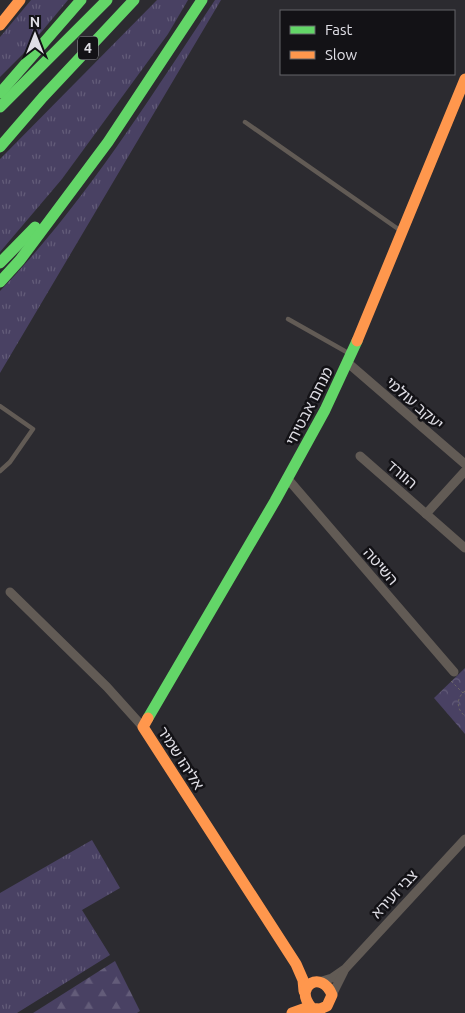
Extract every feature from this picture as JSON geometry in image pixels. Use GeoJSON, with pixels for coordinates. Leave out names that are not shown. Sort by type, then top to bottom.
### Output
{"type":"FeatureCollection","features":[{"type":"Feature","properties":{"kind":"main road"},"geometry":{"type":"LineString","coordinates":[[0,25],[20,0]]}},
{"type":"Feature","properties":{"kind":"main road"},"geometry":{"type":"LineString","coordinates":[[0,93],[81,0]]}},
{"type":"Feature","properties":{"kind":"main road","name":"4"},"geometry":{"type":"LineString","coordinates":[[0,107],[107,0]]}},
{"type":"Feature","properties":{"kind":"main road","name":"4"},"geometry":{"type":"LineString","coordinates":[[0,138],[43,97],[134,0]]}},
{"type":"Feature","properties":{"kind":"main road"},"geometry":{"type":"LineString","coordinates":[[0,282],[20,260],[108,142],[201,0]]}},
{"type":"Feature","properties":{"kind":"main road","name":"מנחם אבטיחי"},"geometry":{"type":"LineString","coordinates":[[143,727],[287,478],[319,421],[350,359],[465,79]]}},
{"type":"Feature","properties":{"kind":"main road"},"geometry":{"type":"LineString","coordinates":[[0,147],[43,97]]}},
{"type":"Feature","properties":{"kind":"main road"},"geometry":{"type":"LineString","coordinates":[[0,262],[69,192],[88,169]]}},
{"type":"Feature","properties":{"kind":"main road","name":"אליהו שמיר"},"geometry":{"type":"LineString","coordinates":[[143,727],[296,964],[302,980],[304,994]]}},
{"type":"Feature","properties":{"kind":"main road","name":"אליהו שמיר"},"geometry":{"type":"LineString","coordinates":[[296,964],[309,976],[319,981]]}},
{"type":"Feature","properties":{"kind":"main road"},"geometry":{"type":"LineString","coordinates":[[292,1013],[302,1002],[309,984],[319,981],[329,987],[333,1013]]}},
{"type":"Feature","properties":{"kind":"main road"},"geometry":{"type":"LineString","coordinates":[[304,994],[305,1000],[316,1010]]}},
{"type":"Feature","properties":{"kind":"main road"},"geometry":{"type":"LineString","coordinates":[[292,1013],[324,1008],[332,997]]}},
{"type":"Feature","properties":{"kind":"street","name":"יעקב עולמי"},"geometry":{"type":"LineString","coordinates":[[350,359],[465,464]]}},
{"type":"Feature","properties":{"kind":"street","name":"הוורד"},"geometry":{"type":"LineString","coordinates":[[360,456],[465,548]]}},
{"type":"Feature","properties":{"kind":"street"},"geometry":{"type":"LineString","coordinates":[[426,514],[465,472]]}},
{"type":"Feature","properties":{"kind":"street","name":"השיטה"},"geometry":{"type":"LineString","coordinates":[[287,478],[454,672]]}},
{"type":"Feature","properties":{"kind":"street","name":"אליהו שמיר"},"geometry":{"type":"LineString","coordinates":[[10,592],[107,687],[143,727]]}},
{"type":"Feature","properties":{"kind":"street","name":"צבי זעירא"},"geometry":{"type":"LineString","coordinates":[[319,981],[332,978],[345,969],[465,839]]}},
{"type":"Feature","properties":{"kind":"street","name":"צבי זעירא"},"geometry":{"type":"LineString","coordinates":[[332,997],[345,969]]}},
{"type":"Feature","properties":{"kind":"lane"},"geometry":{"type":"LineString","coordinates":[[245,122],[402,231]]}},
{"type":"Feature","properties":{"kind":"lane"},"geometry":{"type":"LineString","coordinates":[[288,319],[350,359]]}},
{"type":"Feature","properties":{"kind":"lane"},"geometry":{"type":"LineString","coordinates":[[0,406],[33,429],[10,462],[0,471]]}},
{"type":"Feature","properties":{"kind":"path"},"geometry":{"type":"LineString","coordinates":[[454,672],[448,678],[464,692],[458,700],[458,705],[465,716]]}},
{"type":"Feature","properties":{"kind":"green space"},"geometry":{"type":"Polygon","coordinates":[[[31,0],[68,0],[23,54],[0,77],[0,37],[31,0]]]}},
{"type":"Feature","properties":{"kind":"green space"},"geometry":{"type":"Polygon","coordinates":[[[157,0],[188,0],[168,34],[62,179],[0,252],[0,159],[157,0]]]}},
{"type":"Feature","properties":{"kind":"green space"},"geometry":{"type":"Polygon","coordinates":[[[215,0],[221,0],[0,373],[0,291],[60,223],[114,151],[215,0]]]}},
{"type":"Feature","properties":{"kind":"green space"},"geometry":{"type":"Polygon","coordinates":[[[465,668],[465,734],[434,698],[465,668]]]}},
{"type":"Feature","properties":{"kind":"green space"},"geometry":{"type":"Polygon","coordinates":[[[92,840],[120,888],[82,910],[110,955],[17,1013],[0,1013],[0,893],[92,840]]]}},
{"type":"Feature","properties":{"kind":"green space"},"geometry":{"type":"Polygon","coordinates":[[[115,961],[140,1011],[137,1013],[33,1013],[115,961]]]}},
{"type":"Feature","properties":{"kind":"traffic: fast"},"geometry":{"type":"LineString","coordinates":[[0,93],[81,0]]}},
{"type":"Feature","properties":{"kind":"traffic: fast"},"geometry":{"type":"LineString","coordinates":[[0,107],[107,0]]}},
{"type":"Feature","properties":{"kind":"traffic: fast"},"geometry":{"type":"LineString","coordinates":[[0,147],[43,97],[134,0]]}},
{"type":"Feature","properties":{"kind":"traffic: fast"},"geometry":{"type":"LineString","coordinates":[[0,282],[20,260],[108,142],[202,0]]}},
{"type":"Feature","properties":{"kind":"traffic: fast"},"geometry":{"type":"LineString","coordinates":[[0,263],[35,227]]}},
{"type":"Feature","properties":{"kind":"traffic: fast"},"geometry":{"type":"LineString","coordinates":[[148,718],[275,501],[325,410],[357,341]]}},
{"type":"Feature","properties":{"kind":"traffic: slow"},"geometry":{"type":"LineString","coordinates":[[0,25],[20,0]]}},
{"type":"Feature","properties":{"kind":"traffic: slow"},"geometry":{"type":"LineString","coordinates":[[357,341],[465,79]]}},
{"type":"Feature","properties":{"kind":"traffic: slow"},"geometry":{"type":"LineString","coordinates":[[148,718],[143,727],[296,964],[303,980],[304,991]]}},
{"type":"Feature","properties":{"kind":"traffic: slow"},"geometry":{"type":"LineString","coordinates":[[292,1013],[306,1008],[320,1009],[327,1006],[332,995],[322,983],[311,983],[307,987],[306,999],[311,1007]]}}]}
